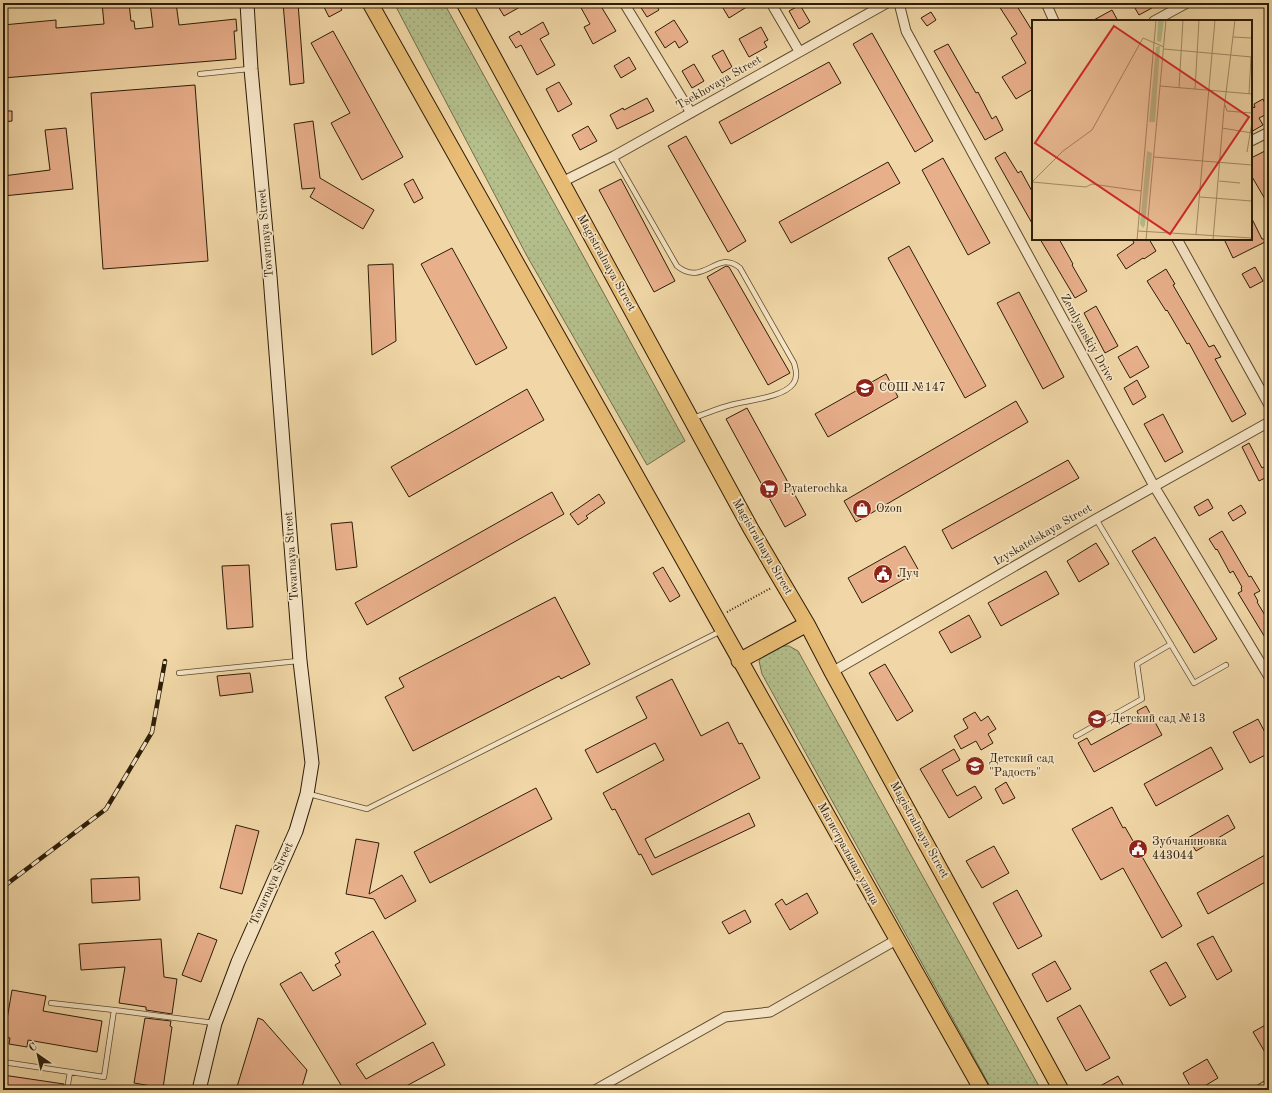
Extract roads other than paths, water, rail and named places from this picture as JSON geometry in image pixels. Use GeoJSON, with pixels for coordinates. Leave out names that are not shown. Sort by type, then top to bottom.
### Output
{"type":"FeatureCollection","features":[{"type":"Feature","properties":{"kind":"main road"},"geometry":{"type":"LineString","coordinates":[[370,3],[719,624]]}},
{"type":"Feature","properties":{"kind":"main road","name":"Magistralnaya Street"},"geometry":{"type":"LineString","coordinates":[[464,3],[751,529],[807,624],[1061,1090]]}},
{"type":"Feature","properties":{"kind":"main road","name":"Магистральная улица"},"geometry":{"type":"LineString","coordinates":[[719,624],[982,1090]]}},
{"type":"Feature","properties":{"kind":"main road"},"geometry":{"type":"LineString","coordinates":[[739,661],[807,624]]}},
{"type":"Feature","properties":{"kind":"street","name":"Tovarnaya Street"},"geometry":{"type":"LineString","coordinates":[[199,1090],[215,1023],[238,962],[296,831],[308,794],[312,763],[300,661],[270,276],[251,69],[247,3]]}},
{"type":"Feature","properties":{"kind":"street"},"geometry":{"type":"LineString","coordinates":[[624,3],[691,113]]}},
{"type":"Feature","properties":{"kind":"street"},"geometry":{"type":"LineString","coordinates":[[771,3],[799,51]]}},
{"type":"Feature","properties":{"kind":"street","name":"Tsekhovaya Street"},"geometry":{"type":"LineString","coordinates":[[562,182],[614,156],[887,3]]}},
{"type":"Feature","properties":{"kind":"street","name":"Zemlyanskiy Drive"},"geometry":{"type":"LineString","coordinates":[[899,3],[906,32],[1154,486],[1269,677]]}},
{"type":"Feature","properties":{"kind":"street"},"geometry":{"type":"LineString","coordinates":[[1046,3],[1055,20]]}},
{"type":"Feature","properties":{"kind":"street"},"geometry":{"type":"LineString","coordinates":[[1156,20],[1187,3]]}},
{"type":"Feature","properties":{"kind":"street"},"geometry":{"type":"LineString","coordinates":[[1252,140],[1269,132]]}},
{"type":"Feature","properties":{"kind":"street"},"geometry":{"type":"LineString","coordinates":[[1178,240],[1269,405]]}},
{"type":"Feature","properties":{"kind":"street","name":"Izyskatelskaya Street"},"geometry":{"type":"LineString","coordinates":[[832,672],[1096,519],[1269,422]]}},
{"type":"Feature","properties":{"kind":"street"},"geometry":{"type":"LineString","coordinates":[[595,1090],[725,1017],[770,1012],[896,940]]}},
{"type":"Feature","properties":{"kind":"street"},"geometry":{"type":"LineString","coordinates":[[1259,1090],[1269,1084]]}},
{"type":"Feature","properties":{"kind":"lane"},"geometry":{"type":"LineString","coordinates":[[200,74],[251,69]]}},
{"type":"Feature","properties":{"kind":"lane"},"geometry":{"type":"LineString","coordinates":[[614,156],[677,266],[690,273],[697,273],[726,262],[734,263],[740,268],[794,363],[797,373],[793,385],[782,392],[731,405],[691,419]]}},
{"type":"Feature","properties":{"kind":"lane"},"geometry":{"type":"LineString","coordinates":[[1096,519],[1194,682],[1226,665]]}},
{"type":"Feature","properties":{"kind":"lane"},"geometry":{"type":"LineString","coordinates":[[308,794],[367,809],[719,624]]}},
{"type":"Feature","properties":{"kind":"lane"},"geometry":{"type":"LineString","coordinates":[[1076,736],[1142,699],[1137,664],[1171,644]]}},
{"type":"Feature","properties":{"kind":"lane"},"geometry":{"type":"LineString","coordinates":[[179,673],[300,661]]}},
{"type":"Feature","properties":{"kind":"lane"},"geometry":{"type":"LineString","coordinates":[[51,1003],[215,1023]]}},
{"type":"Feature","properties":{"kind":"lane"},"geometry":{"type":"LineString","coordinates":[[3,1062],[104,1077],[114,1010]]}},
{"type":"Feature","properties":{"kind":"lane"},"geometry":{"type":"LineString","coordinates":[[67,1090],[70,1072]]}},
{"type":"Feature","properties":{"kind":"railway"},"geometry":{"type":"LineString","coordinates":[[3,887],[106,809],[152,732],[165,661]]}},
{"type":"Feature","properties":{"kind":"place","name":"СОШ №147"},"geometry":{"type":"Point","coordinates":[865,388]}},
{"type":"Feature","properties":{"kind":"place","name":"Pyaterochka"},"geometry":{"type":"Point","coordinates":[769,489]}},
{"type":"Feature","properties":{"kind":"place","name":"Ozon"},"geometry":{"type":"Point","coordinates":[862,509]}},
{"type":"Feature","properties":{"kind":"place","name":"Луч"},"geometry":{"type":"Point","coordinates":[883,574]}},
{"type":"Feature","properties":{"kind":"place","name":"Детский сад №13"},"geometry":{"type":"Point","coordinates":[1097,719]}},
{"type":"Feature","properties":{"kind":"place","name":"Детский сад \"Радость\""},"geometry":{"type":"Point","coordinates":[975,766]}},
{"type":"Feature","properties":{"kind":"place","name":"Зубчаниновка 443044"},"geometry":{"type":"Point","coordinates":[1138,849]}}]}
